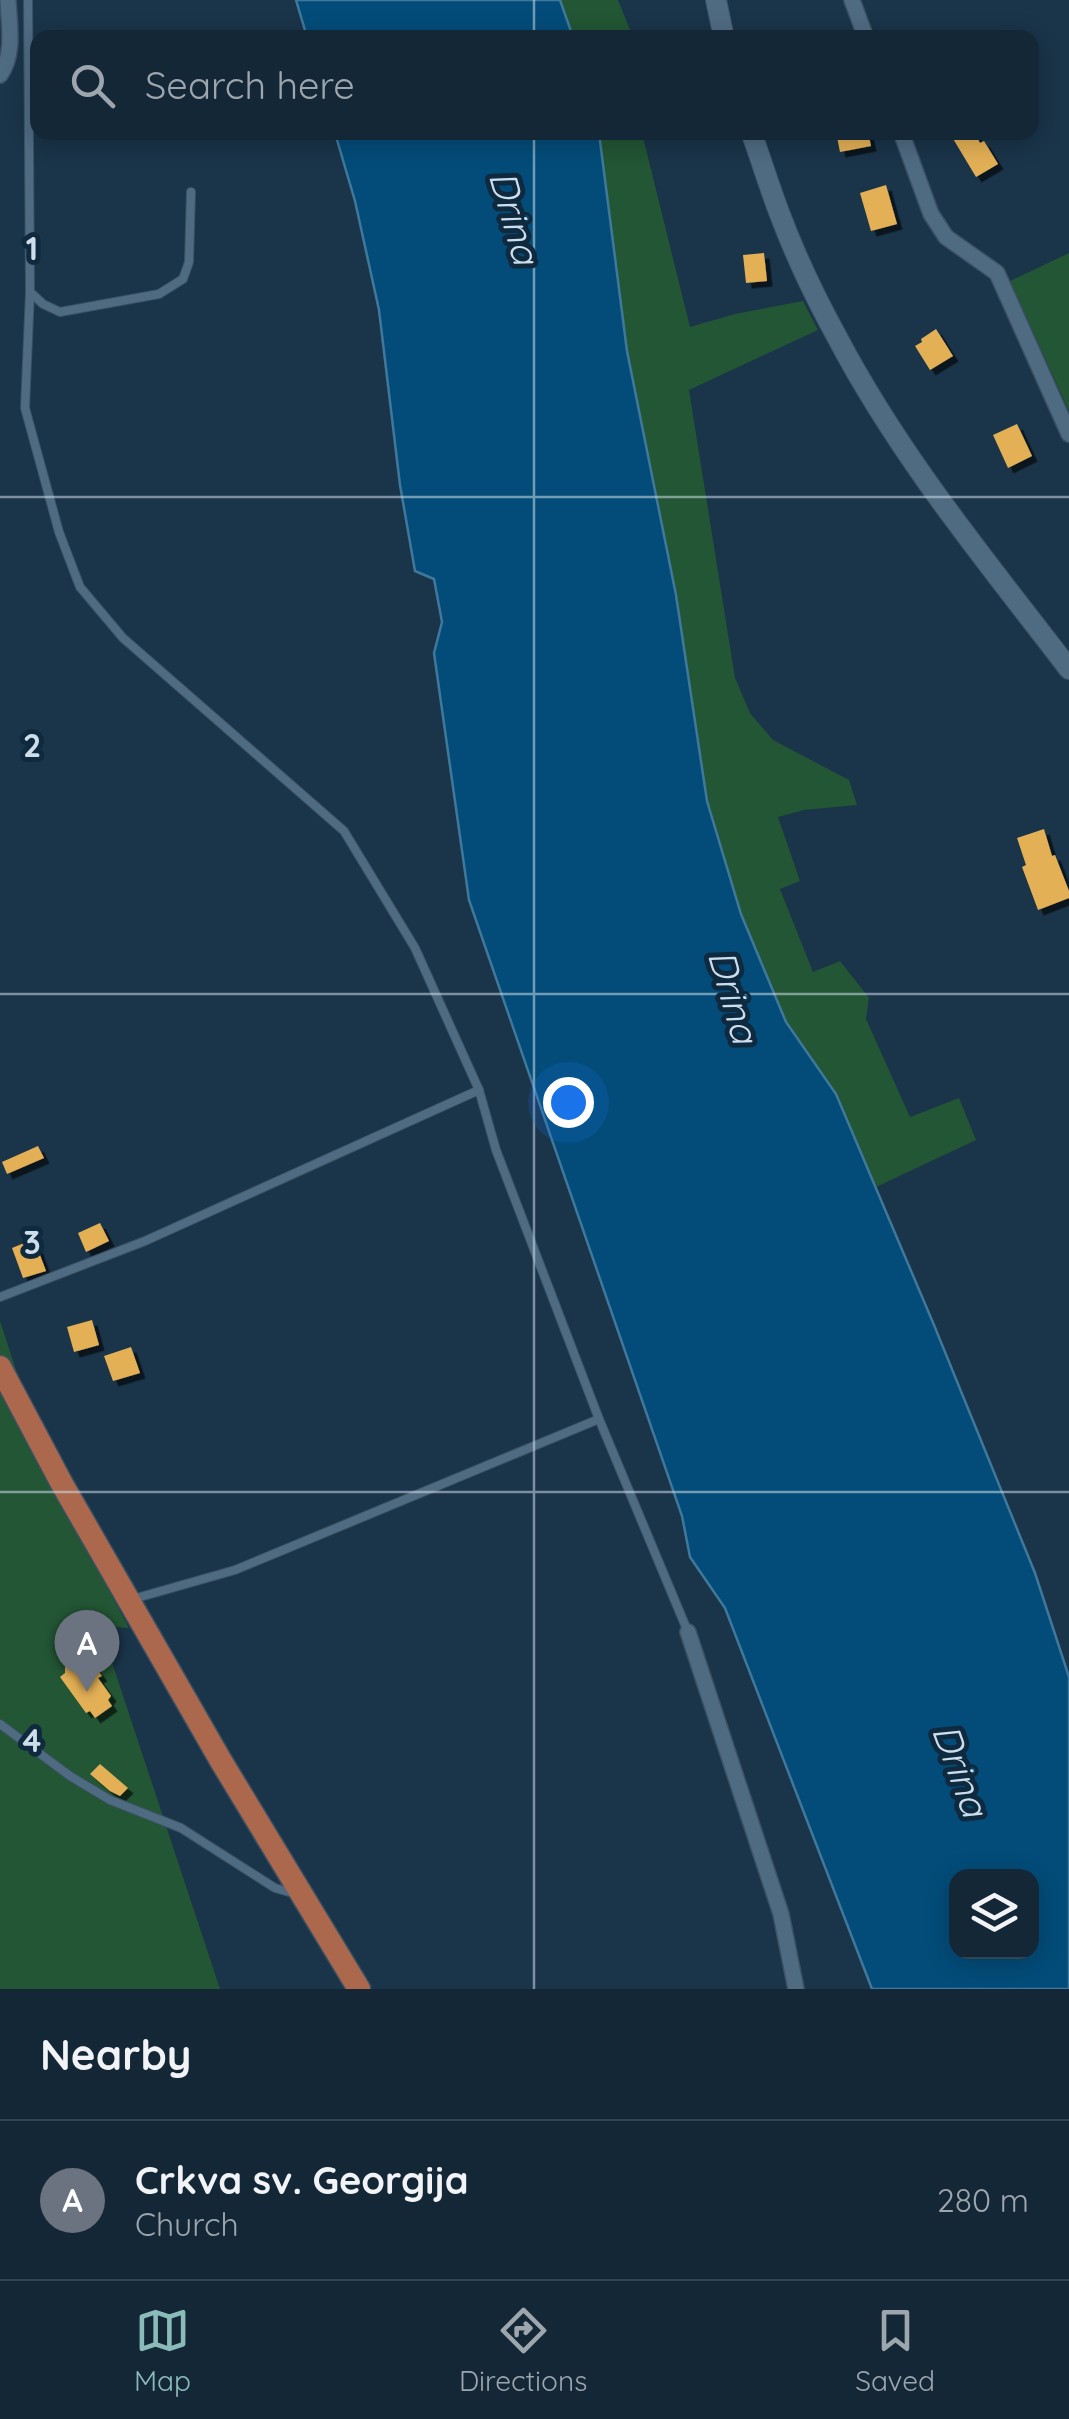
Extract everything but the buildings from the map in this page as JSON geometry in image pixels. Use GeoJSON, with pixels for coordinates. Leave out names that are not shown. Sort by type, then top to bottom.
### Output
{"type":"FeatureCollection","features":[{"type":"Feature","properties":{"kind":"main road"},"geometry":{"type":"LineString","coordinates":[[0,1367],[62,1484],[221,1762],[355,1984]]}},
{"type":"Feature","properties":{"kind":"street"},"geometry":{"type":"LineString","coordinates":[[0,76],[9,53],[8,0]]}},
{"type":"Feature","properties":{"kind":"street"},"geometry":{"type":"LineString","coordinates":[[716,0],[722,30]]}},
{"type":"Feature","properties":{"kind":"street"},"geometry":{"type":"LineString","coordinates":[[852,0],[863,30]]}},
{"type":"Feature","properties":{"kind":"street"},"geometry":{"type":"LineString","coordinates":[[755,140],[799,259],[858,376],[948,511],[1069,668]]}},
{"type":"Feature","properties":{"kind":"street"},"geometry":{"type":"LineString","coordinates":[[904,140],[931,214],[946,237],[997,273],[1069,434]]}},
{"type":"Feature","properties":{"kind":"street"},"geometry":{"type":"LineString","coordinates":[[688,1632],[781,1914],[796,1989]]}},
{"type":"Feature","properties":{"kind":"lane"},"geometry":{"type":"LineString","coordinates":[[28,0],[30,292],[25,408],[59,532],[80,587],[123,638],[344,831],[415,948],[479,1090],[496,1150],[599,1419],[688,1632]]}},
{"type":"Feature","properties":{"kind":"lane"},"geometry":{"type":"LineString","coordinates":[[30,292],[42,304],[60,312],[159,294],[182,279],[189,262],[191,192]]}},
{"type":"Feature","properties":{"kind":"lane"},"geometry":{"type":"LineString","coordinates":[[0,1297],[145,1241],[479,1090]]}},
{"type":"Feature","properties":{"kind":"lane"},"geometry":{"type":"LineString","coordinates":[[129,1600],[235,1570],[599,1419]]}},
{"type":"Feature","properties":{"kind":"lane"},"geometry":{"type":"LineString","coordinates":[[0,1724],[110,1800],[181,1828],[275,1888],[289,1892],[297,1888]]}},
{"type":"Feature","properties":{"kind":"green space"},"geometry":{"type":"Polygon","coordinates":[[[560,0],[618,0],[630,30],[571,30],[560,0]]]}},
{"type":"Feature","properties":{"kind":"green space"},"geometry":{"type":"Polygon","coordinates":[[[600,140],[644,140],[690,327],[803,301],[818,330],[689,390],[735,678],[750,713],[773,740],[849,780],[857,805],[804,810],[778,817],[800,881],[780,889],[813,972],[840,961],[869,998],[866,1019],[910,1117],[959,1098],[976,1140],[876,1187],[836,1094],[786,1022],[741,914],[707,801],[676,595],[627,351],[600,140]]]}},
{"type":"Feature","properties":{"kind":"green space"},"geometry":{"type":"Polygon","coordinates":[[[1069,253],[1069,411],[1010,281],[1069,253]]]}},
{"type":"Feature","properties":{"kind":"green space"},"geometry":{"type":"Polygon","coordinates":[[[0,1321],[53,1483],[129,1628],[100,1626],[220,1989],[0,1989],[0,1321]]]}},
{"type":"Feature","properties":{"kind":"water"},"geometry":{"type":"Polygon","coordinates":[[[296,0],[560,0],[571,30],[305,30],[296,0]]]}},
{"type":"Feature","properties":{"kind":"water","name":"Drina"},"geometry":{"type":"Polygon","coordinates":[[[337,140],[600,140],[627,351],[676,595],[707,801],[741,914],[786,1022],[836,1094],[1035,1573],[1069,1677],[1069,1989],[872,1989],[725,1608],[690,1557],[682,1516],[469,900],[434,653],[442,622],[434,579],[415,571],[400,485],[379,310],[337,140]]]}},
{"type":"Feature","properties":{"kind":"place","name":"Crkva sv. Georgija"},"geometry":{"type":"Point","coordinates":[87,1692]}}]}
